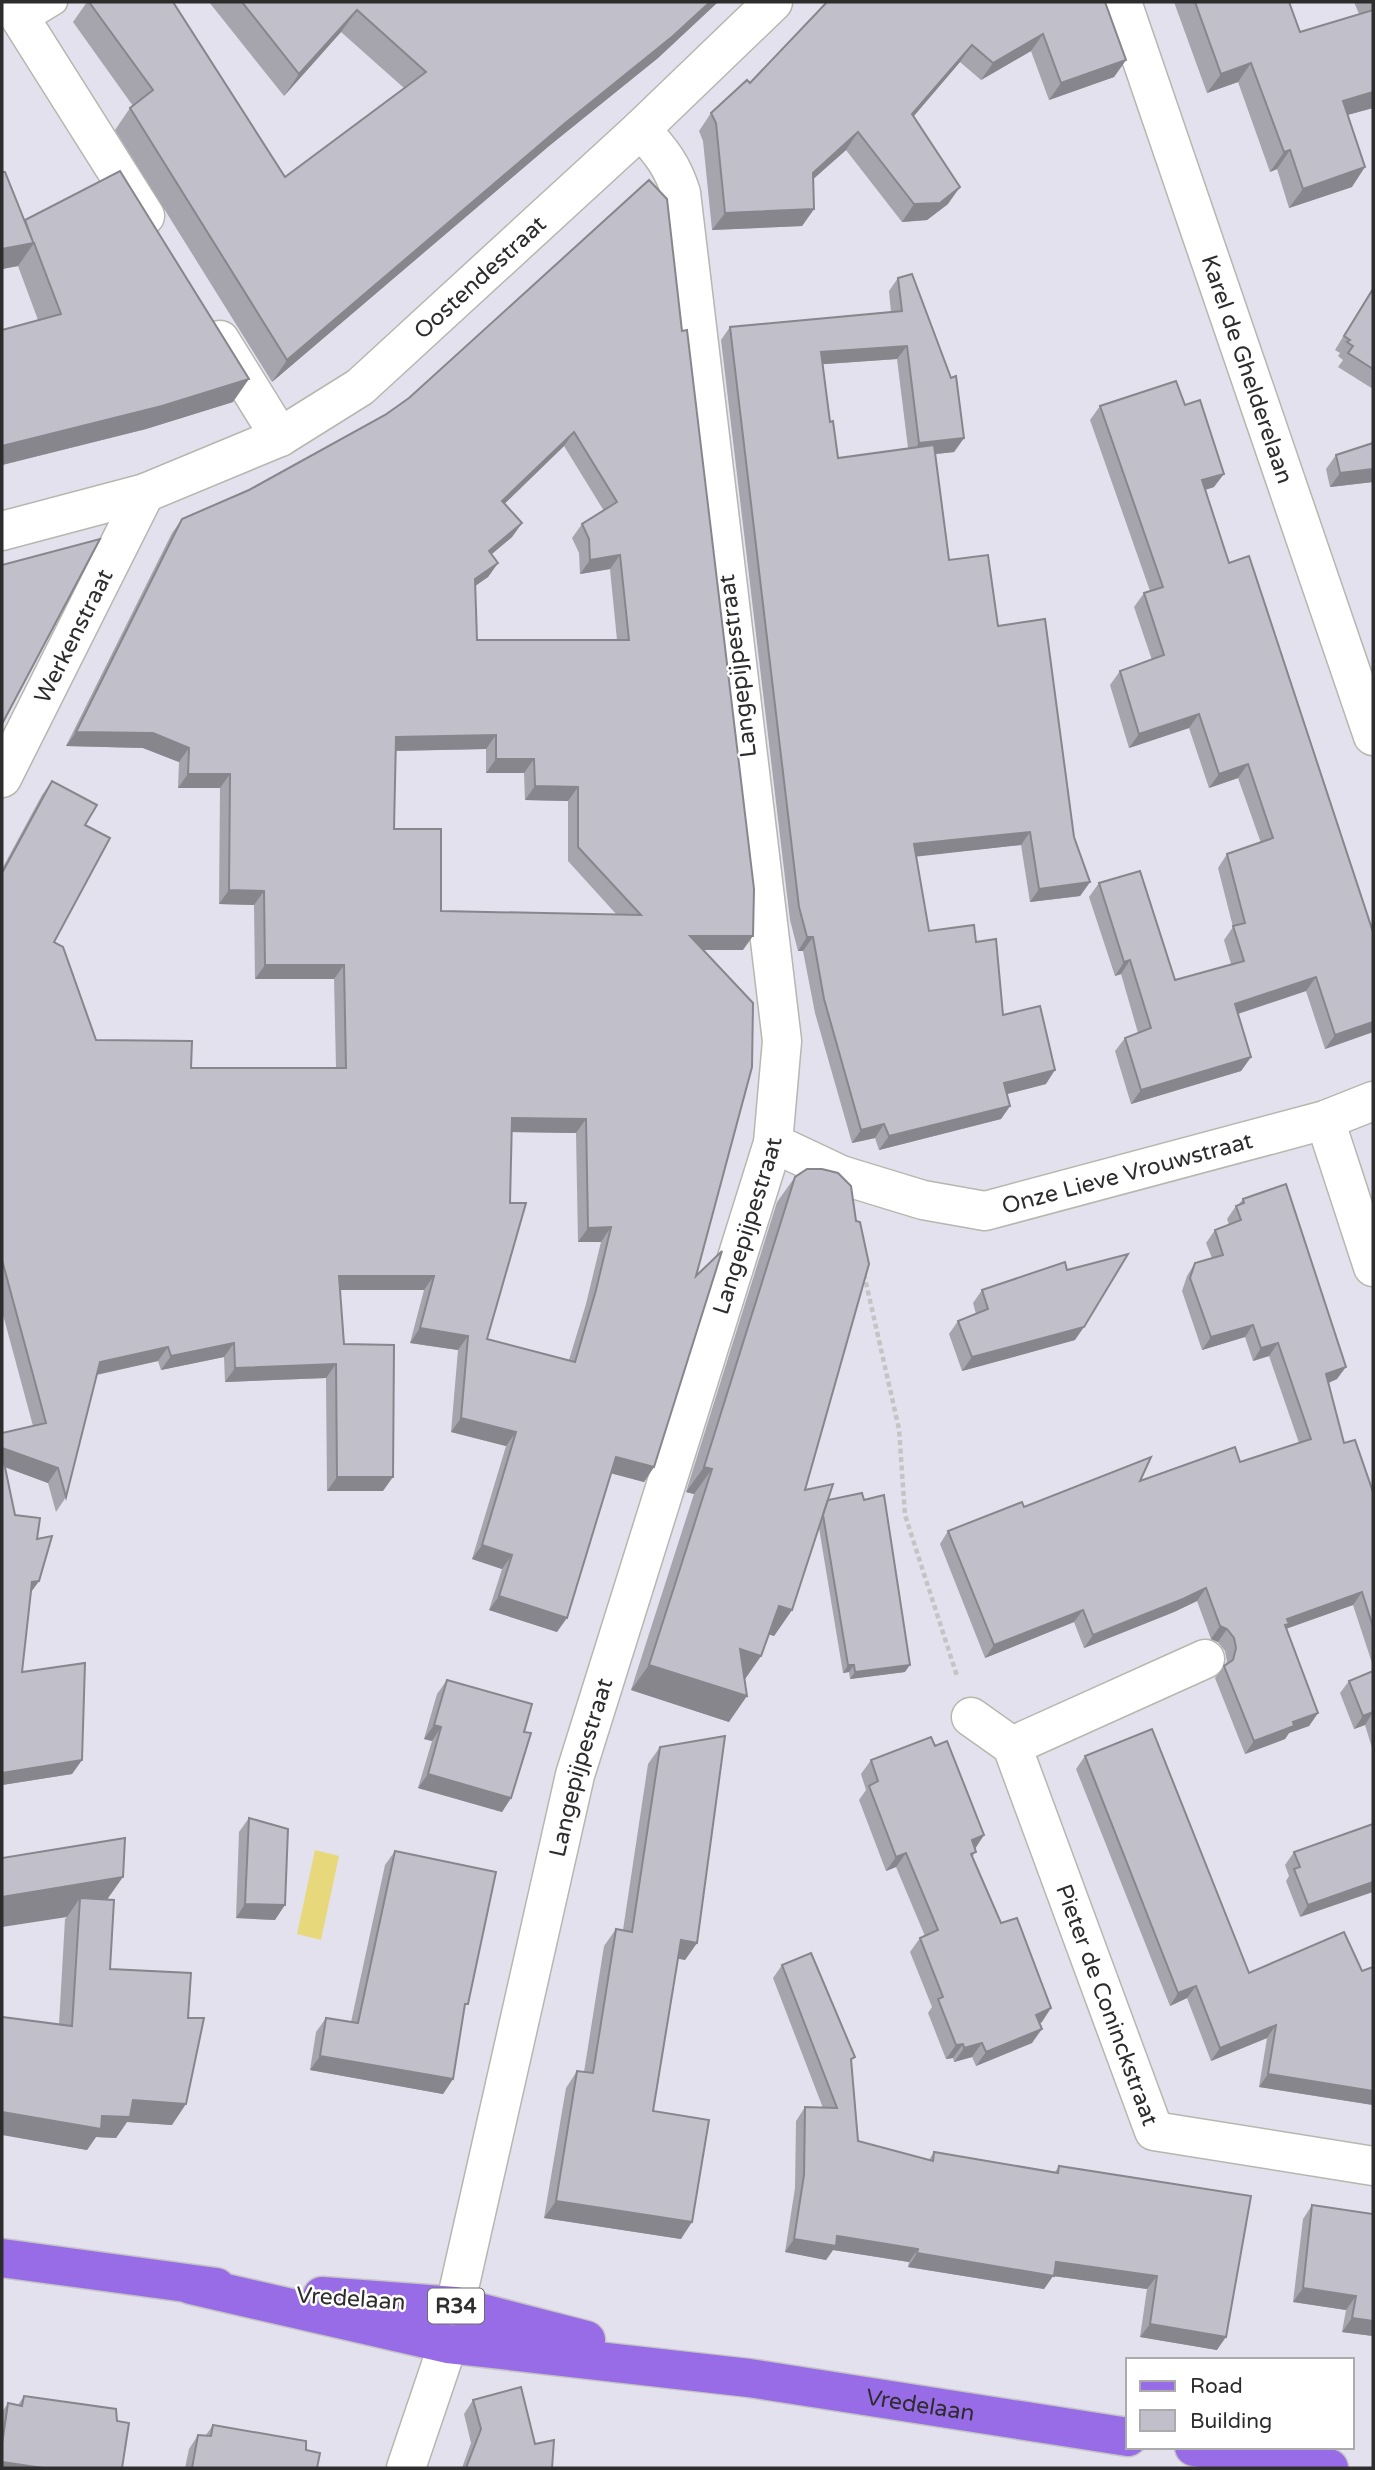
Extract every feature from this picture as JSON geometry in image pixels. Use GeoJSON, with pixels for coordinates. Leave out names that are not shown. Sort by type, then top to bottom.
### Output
{"type":"FeatureCollection","features":[{"type":"Feature","properties":{"kind":"main road","name":"Vredelaan"},"geometry":{"type":"LineString","coordinates":[[2,2258],[191,2286],[456,2306],[713,2373]]}},
{"type":"Feature","properties":{"kind":"main road","name":"Vredelaan"},"geometry":{"type":"LineString","coordinates":[[191,2286],[448,2344],[713,2373],[1126,2437]]}},
{"type":"Feature","properties":{"kind":"main road"},"geometry":{"type":"LineString","coordinates":[[1207,2449],[1329,2468]]}},
{"type":"Feature","properties":{"kind":"street","name":"Oostendestraat"},"geometry":{"type":"LineString","coordinates":[[2,531],[145,493],[280,437],[360,387],[641,130],[773,2]]}},
{"type":"Feature","properties":{"kind":"street","name":"Karel de Ghelderelaan"},"geometry":{"type":"LineString","coordinates":[[1122,2],[1373,736]]}},
{"type":"Feature","properties":{"kind":"street"},"geometry":{"type":"LineString","coordinates":[[16,12],[160,240]]}},
{"type":"Feature","properties":{"kind":"street","name":"Langepijpestraat"},"geometry":{"type":"LineString","coordinates":[[456,2306],[575,1775],[773,1143],[782,1041],[681,193],[667,159],[641,130]]}},
{"type":"Feature","properties":{"kind":"street"},"geometry":{"type":"LineString","coordinates":[[202,310],[280,437]]}},
{"type":"Feature","properties":{"kind":"street","name":"Oostendestraat"},"geometry":{"type":"LineString","coordinates":[[2,524],[145,493]]}},
{"type":"Feature","properties":{"kind":"street","name":"Werkenstraat"},"geometry":{"type":"LineString","coordinates":[[2,778],[145,493]]}},
{"type":"Feature","properties":{"kind":"street","name":"Onze Lieve Vrouwstraat"},"geometry":{"type":"LineString","coordinates":[[773,1143],[841,1175],[923,1200],[985,1211],[1325,1120],[1373,1101]]}},
{"type":"Feature","properties":{"kind":"street"},"geometry":{"type":"LineString","coordinates":[[1325,1120],[1373,1267]]}},
{"type":"Feature","properties":{"kind":"street"},"geometry":{"type":"LineString","coordinates":[[971,1717],[1012,1746],[1205,1659]]}},
{"type":"Feature","properties":{"kind":"street","name":"Pieter de Coninckstraat"},"geometry":{"type":"LineString","coordinates":[[1012,1746],[1154,2131],[1373,2166]]}},
{"type":"Feature","properties":{"kind":"street"},"geometry":{"type":"LineString","coordinates":[[405,2468],[448,2344]]}},
{"type":"Feature","properties":{"kind":"lane"},"geometry":{"type":"LineString","coordinates":[[16,12],[55,2]]}},
{"type":"Feature","properties":{"kind":"path"},"geometry":{"type":"LineString","coordinates":[[861,1264],[899,1429],[905,1516],[971,1717]]}},
{"type":"Feature","properties":{"kind":"shaded area"},"geometry":{"type":"Polygon","coordinates":[[[315,1850],[339,1856],[321,1940],[297,1934],[315,1850]]]}},
{"type":"Feature","properties":{"kind":"building"},"geometry":{"type":"Polygon","coordinates":[[[89,2],[173,2],[285,177],[426,72],[357,10],[299,74],[242,2],[710,2],[287,360],[130,108],[153,90],[89,2]]]}},
{"type":"Feature","properties":{"kind":"building"},"geometry":{"type":"Polygon","coordinates":[[[827,2],[1105,2],[1126,60],[1061,83],[1043,34],[993,63],[972,45],[912,114],[960,187],[940,203],[914,204],[858,132],[813,173],[814,209],[725,213],[716,123],[711,113],[747,80],[750,83],[827,2]]]}},
{"type":"Feature","properties":{"kind":"building"},"geometry":{"type":"Polygon","coordinates":[[[1195,2],[1289,2],[1300,32],[1373,10],[1373,92],[1343,101],[1365,167],[1303,189],[1290,150],[1284,152],[1251,63],[1221,74],[1195,2]]]}},
{"type":"Feature","properties":{"kind":"building"},"geometry":{"type":"Polygon","coordinates":[[[120,171],[249,379],[162,406],[2,446],[2,330],[61,314],[34,243],[2,249],[2,172],[5,172],[33,242],[25,220],[120,171]]]}},
{"type":"Feature","properties":{"kind":"building"},"geometry":{"type":"Polygon","coordinates":[[[649,180],[667,199],[682,331],[687,330],[754,889],[753,936],[690,936],[753,1003],[752,1067],[696,1276],[722,1251],[654,1467],[616,1457],[567,1618],[499,1596],[512,1555],[482,1545],[516,1432],[461,1418],[468,1336],[420,1328],[434,1276],[339,1276],[344,1344],[394,1345],[393,1477],[337,1477],[336,1364],[235,1368],[234,1343],[171,1356],[168,1347],[100,1362],[66,1497],[58,1468],[2,1448],[2,1433],[46,1423],[2,1260],[2,873],[52,781],[97,805],[85,825],[110,838],[54,942],[63,947],[96,1040],[192,1041],[191,1068],[346,1068],[344,965],[265,965],[264,891],[229,890],[230,774],[188,774],[189,748],[153,733],[76,732],[182,519],[249,490],[385,415],[409,398],[649,180]],[[574,432],[502,501],[522,523],[489,551],[498,563],[475,579],[477,640],[629,640],[620,555],[590,560],[589,539],[582,524],[617,502],[574,432]],[[496,735],[396,737],[394,829],[441,829],[441,911],[641,915],[578,847],[578,787],[535,786],[534,759],[496,759],[496,735]],[[512,1118],[510,1203],[526,1203],[487,1339],[575,1362],[611,1227],[588,1228],[586,1119],[512,1118]]]}},
{"type":"Feature","properties":{"kind":"building"},"geometry":{"type":"Polygon","coordinates":[[[912,274],[951,378],[956,376],[964,438],[919,443],[907,346],[821,352],[830,422],[833,421],[838,458],[934,445],[949,560],[988,555],[998,626],[1045,619],[1074,837],[1090,882],[1039,889],[1030,832],[914,844],[929,931],[974,925],[976,942],[996,939],[1003,1015],[1040,1006],[1055,1070],[1004,1083],[1010,1106],[889,1136],[884,1124],[861,1130],[824,999],[813,937],[807,937],[799,907],[730,327],[902,311],[898,278],[912,274]]]}},
{"type":"Feature","properties":{"kind":"building"},"geometry":{"type":"Polygon","coordinates":[[[1373,289],[1373,369],[1348,353],[1353,346],[1344,336],[1373,289]]]}},
{"type":"Feature","properties":{"kind":"building"},"geometry":{"type":"Polygon","coordinates":[[[1176,381],[1185,405],[1200,400],[1224,474],[1202,480],[1229,563],[1249,556],[1373,932],[1373,1022],[1335,1035],[1316,977],[1235,1004],[1251,1057],[1141,1090],[1125,1038],[1151,1028],[1130,960],[1124,962],[1099,883],[1140,871],[1175,980],[1244,961],[1233,926],[1245,923],[1227,854],[1273,838],[1248,764],[1219,774],[1199,714],[1139,734],[1120,671],[1164,655],[1144,593],[1163,587],[1100,406],[1176,381]]]}},
{"type":"Feature","properties":{"kind":"building"},"geometry":{"type":"Polygon","coordinates":[[[1373,443],[1373,469],[1340,473],[1336,455],[1373,443]]]}},
{"type":"Feature","properties":{"kind":"building"},"geometry":{"type":"Polygon","coordinates":[[[100,539],[2,724],[2,565],[100,539]]]}},
{"type":"Feature","properties":{"kind":"building"},"geometry":{"type":"Polygon","coordinates":[[[807,1169],[838,1173],[851,1186],[856,1221],[860,1222],[869,1264],[805,1490],[833,1484],[792,1610],[779,1606],[761,1656],[740,1649],[747,1696],[649,1665],[712,1469],[704,1467],[795,1177],[807,1169]]]}},
{"type":"Feature","properties":{"kind":"building"},"geometry":{"type":"Polygon","coordinates":[[[1286,1184],[1346,1367],[1326,1374],[1344,1443],[1355,1440],[1373,1492],[1373,1627],[1362,1592],[1287,1619],[1289,1624],[1285,1625],[1318,1713],[1293,1722],[1294,1726],[1254,1741],[1224,1666],[1233,1660],[1236,1648],[1234,1638],[1227,1629],[1220,1626],[1206,1588],[1093,1635],[1083,1610],[994,1645],[948,1531],[1022,1502],[1024,1507],[1151,1457],[1140,1481],[1235,1447],[1240,1462],[1311,1439],[1278,1343],[1261,1348],[1253,1325],[1211,1337],[1190,1278],[1195,1263],[1223,1255],[1215,1230],[1241,1220],[1236,1206],[1244,1203],[1243,1199],[1286,1184]]]}},
{"type":"Feature","properties":{"kind":"building"},"geometry":{"type":"Polygon","coordinates":[[[1128,1254],[1084,1327],[972,1357],[958,1321],[988,1309],[982,1290],[1065,1262],[1067,1270],[1128,1254]]]}},
{"type":"Feature","properties":{"kind":"building"},"geometry":{"type":"Polygon","coordinates":[[[2,1453],[15,1515],[40,1518],[37,1539],[52,1536],[39,1581],[32,1582],[22,1672],[85,1663],[82,1760],[2,1773],[2,1453]]]}},
{"type":"Feature","properties":{"kind":"building"},"geometry":{"type":"Polygon","coordinates":[[[862,1493],[864,1500],[884,1495],[910,1665],[855,1672],[854,1665],[848,1665],[823,1515],[828,1500],[862,1493]]]}},
{"type":"Feature","properties":{"kind":"building"},"geometry":{"type":"Polygon","coordinates":[[[1373,1671],[1373,1712],[1363,1716],[1349,1681],[1373,1671]]]}},
{"type":"Feature","properties":{"kind":"building"},"geometry":{"type":"Polygon","coordinates":[[[447,1680],[532,1704],[524,1732],[531,1733],[511,1798],[428,1774],[441,1727],[434,1725],[447,1680]]]}},
{"type":"Feature","properties":{"kind":"building"},"geometry":{"type":"Polygon","coordinates":[[[1152,1729],[1249,1973],[1344,1932],[1362,1971],[1373,1967],[1373,2091],[1268,2074],[1276,2025],[1220,2048],[1196,1986],[1178,1993],[1085,1756],[1152,1729]]]}},
{"type":"Feature","properties":{"kind":"building"},"geometry":{"type":"Polygon","coordinates":[[[725,1736],[697,1943],[681,1940],[653,2111],[709,2120],[692,2222],[556,2201],[577,2071],[593,2073],[616,1929],[632,1932],[660,1747],[725,1736]]]}},
{"type":"Feature","properties":{"kind":"building"},"geometry":{"type":"Polygon","coordinates":[[[931,1737],[935,1746],[947,1741],[984,1835],[972,1840],[976,1852],[971,1854],[1001,1923],[1017,1918],[1051,2008],[1036,2015],[1042,2029],[986,2052],[982,2043],[964,2048],[963,2044],[956,2045],[938,1999],[943,1997],[920,1938],[938,1930],[906,1853],[896,1857],[869,1786],[878,1781],[871,1760],[931,1737]]]}},
{"type":"Feature","properties":{"kind":"building"},"geometry":{"type":"Polygon","coordinates":[[[249,1818],[288,1829],[285,1905],[245,1904],[249,1818]]]}},
{"type":"Feature","properties":{"kind":"building"},"geometry":{"type":"Polygon","coordinates":[[[1373,1824],[1373,1882],[1308,1905],[1294,1869],[1300,1867],[1294,1852],[1373,1824]]]}},
{"type":"Feature","properties":{"kind":"building"},"geometry":{"type":"Polygon","coordinates":[[[125,1838],[123,1877],[2,1897],[2,1858],[125,1838]]]}},
{"type":"Feature","properties":{"kind":"building"},"geometry":{"type":"Polygon","coordinates":[[[395,1851],[496,1872],[468,2004],[465,2004],[453,2079],[320,2056],[326,2018],[358,2023],[395,1851]]]}},
{"type":"Feature","properties":{"kind":"building"},"geometry":{"type":"Polygon","coordinates":[[[80,1898],[114,1900],[110,1969],[191,1973],[188,2018],[204,2018],[186,2104],[133,2100],[130,2117],[102,2116],[101,2129],[2,2112],[2,2017],[72,2026],[80,1898]]]}},
{"type":"Feature","properties":{"kind":"building"},"geometry":{"type":"Polygon","coordinates":[[[811,1953],[855,2057],[851,2059],[858,2141],[933,2161],[934,2152],[1058,2173],[1059,2166],[1251,2196],[1226,2337],[1150,2324],[1157,2276],[1056,2262],[1054,2276],[917,2253],[918,2249],[837,2236],[836,2246],[794,2239],[804,2175],[805,2107],[837,2108],[782,1965],[811,1953]]]}},
{"type":"Feature","properties":{"kind":"building"},"geometry":{"type":"Polygon","coordinates":[[[1312,2205],[1373,2214],[1373,2321],[1352,2318],[1356,2296],[1303,2288],[1312,2205]]]}},
{"type":"Feature","properties":{"kind":"building"},"geometry":{"type":"Polygon","coordinates":[[[521,2387],[535,2444],[554,2440],[552,2468],[466,2468],[481,2429],[473,2400],[521,2387]]]}},
{"type":"Feature","properties":{"kind":"building"},"geometry":{"type":"Polygon","coordinates":[[[24,2396],[116,2409],[117,2421],[129,2423],[122,2468],[43,2468],[2,2462],[8,2403],[22,2406],[24,2396]]]}},
{"type":"Feature","properties":{"kind":"building"},"geometry":{"type":"Polygon","coordinates":[[[213,2425],[306,2441],[306,2450],[320,2453],[317,2468],[192,2468],[198,2435],[211,2436],[213,2425]]]}}]}
